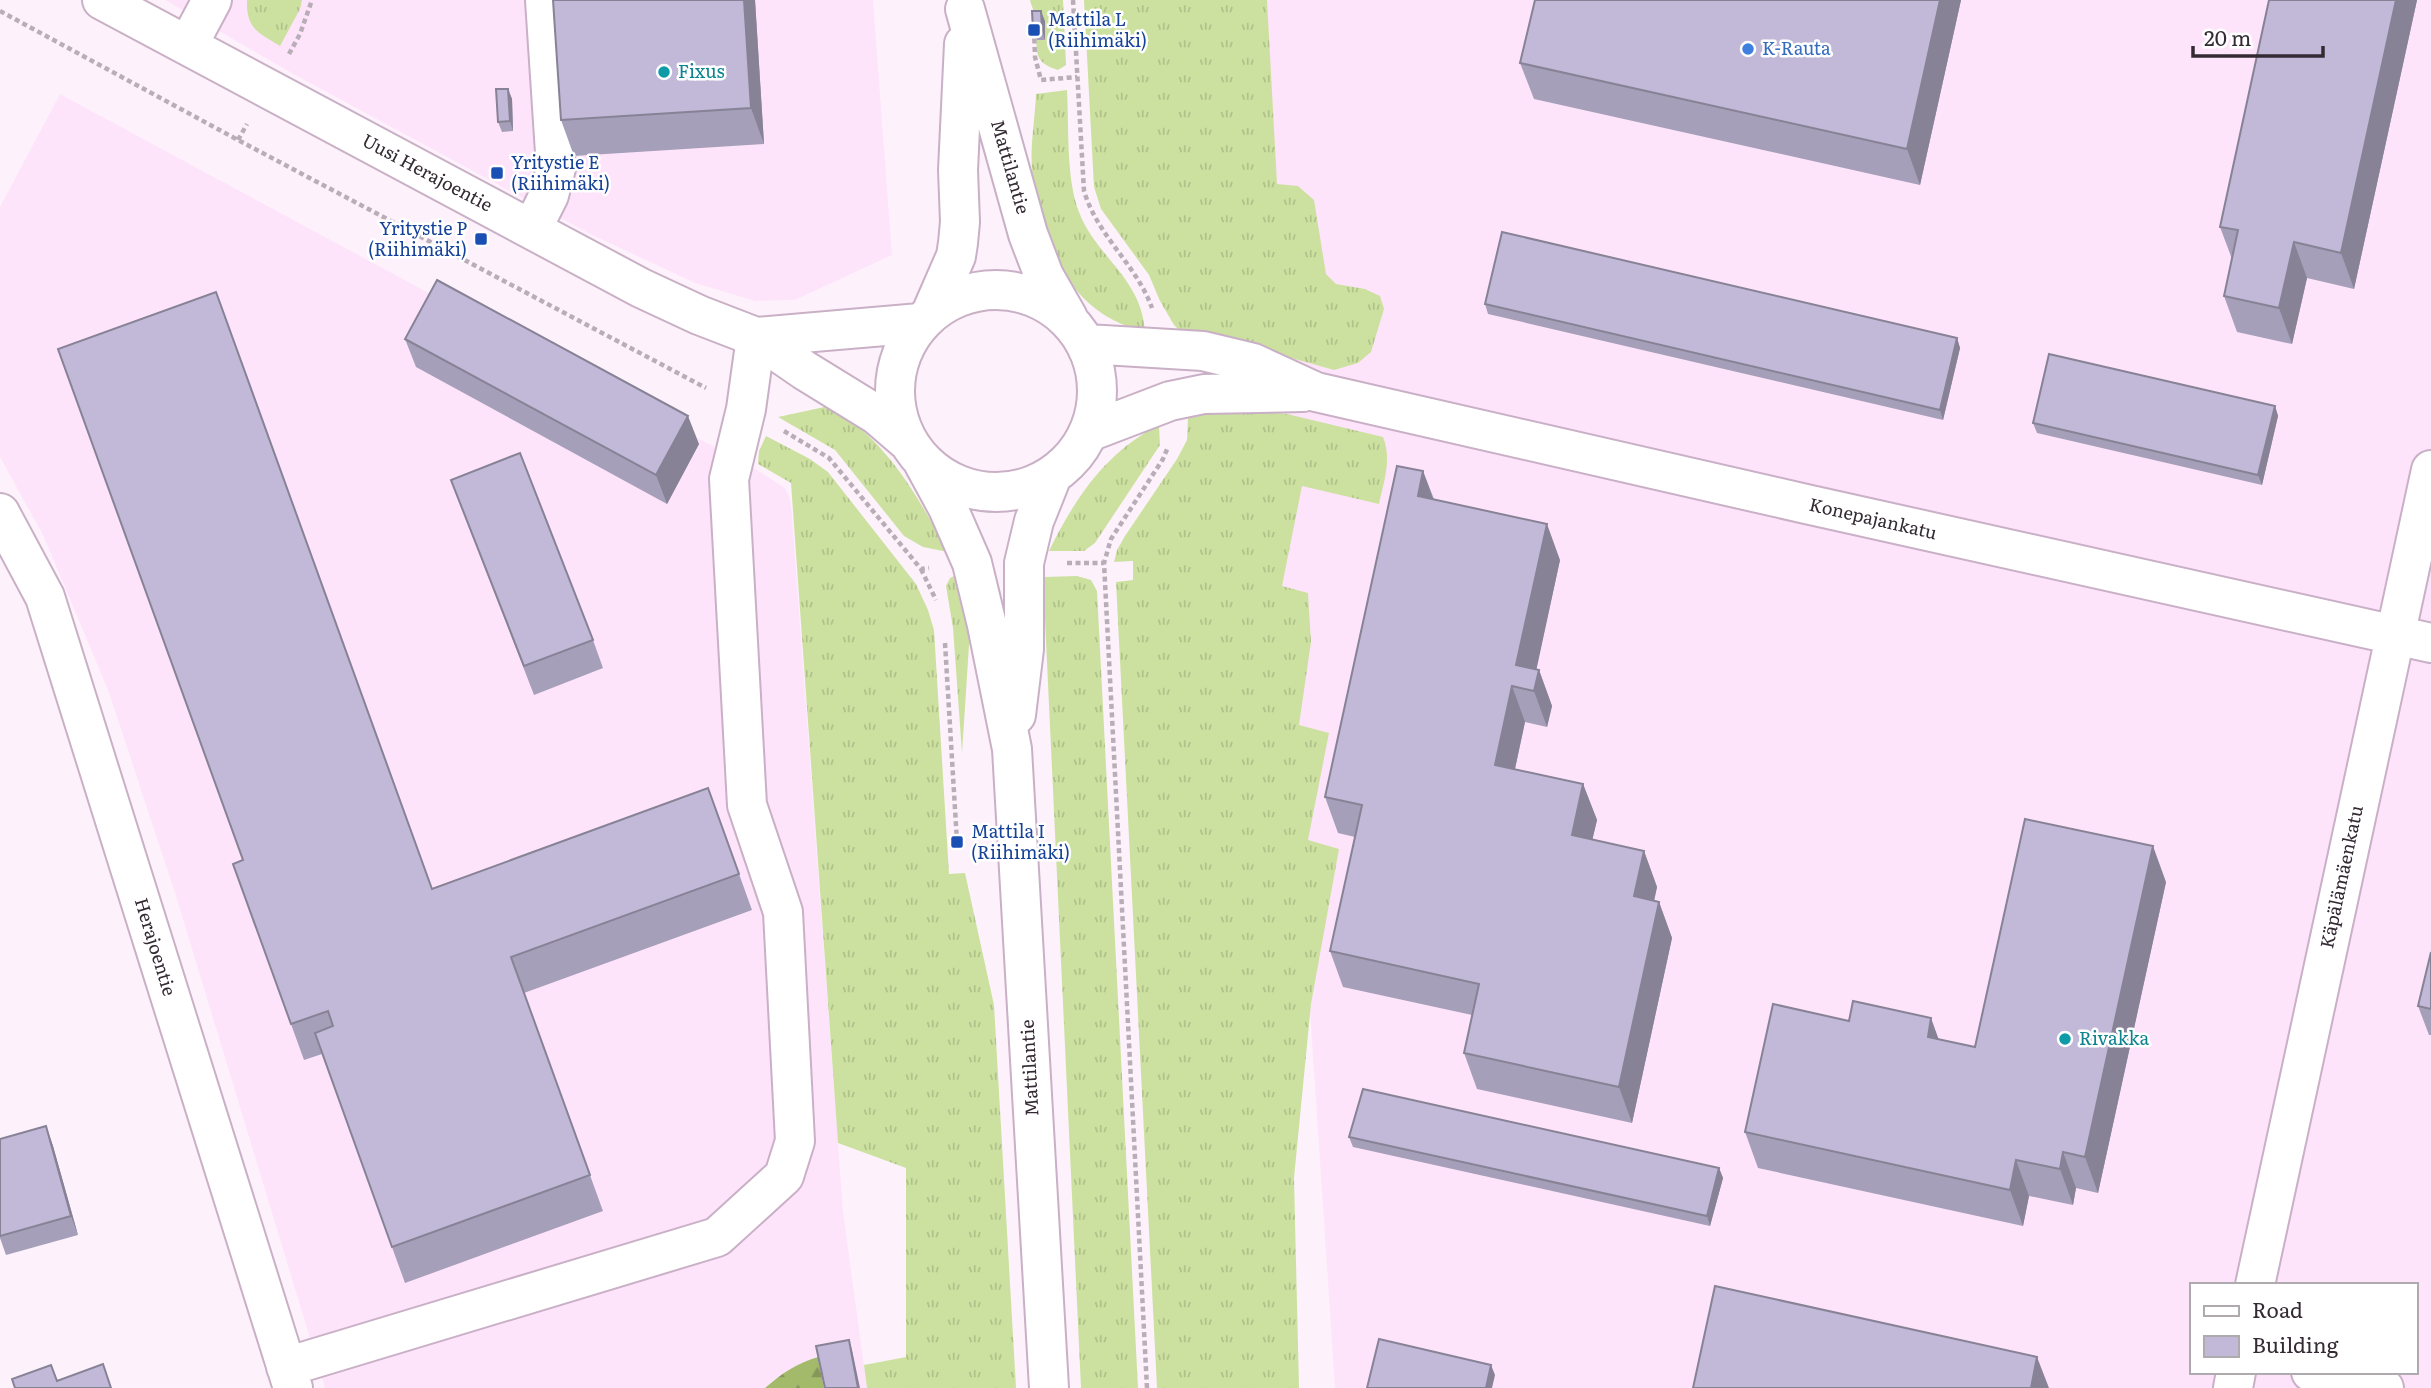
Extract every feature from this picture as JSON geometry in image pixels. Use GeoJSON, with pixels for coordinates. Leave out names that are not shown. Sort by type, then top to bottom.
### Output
{"type":"FeatureCollection","features":[{"type":"Feature","properties":{"kind":"street","name":"Uusi Herajoentie"},"geometry":{"type":"LineString","coordinates":[[102,0],[641,288],[699,315],[756,337],[877,415],[914,451]]}},
{"type":"Feature","properties":{"kind":"street"},"geometry":{"type":"LineString","coordinates":[[188,45],[212,0]]}},
{"type":"Feature","properties":{"kind":"street"},"geometry":{"type":"LineString","coordinates":[[531,229],[549,195],[556,168],[545,0]]}},
{"type":"Feature","properties":{"kind":"street","name":"Mattilantie"},"geometry":{"type":"LineString","coordinates":[[926,317],[956,256],[958,243],[958,170],[965,5]]}},
{"type":"Feature","properties":{"kind":"street","name":"Mattilantie"},"geometry":{"type":"LineString","coordinates":[[965,5],[1028,234],[1044,276],[1078,332]]}},
{"type":"Feature","properties":{"kind":"street"},"geometry":{"type":"LineString","coordinates":[[988,289],[1017,291],[1045,301],[1078,332],[1097,373],[1097,403],[1089,432],[1073,457],[1052,476],[1027,488],[999,493],[971,490],[945,480],[914,451],[897,414],[894,386],[900,358],[912,333],[926,317],[958,296],[988,289]]}},
{"type":"Feature","properties":{"kind":"street","name":"Uusi Herajoentie"},"geometry":{"type":"LineString","coordinates":[[756,337],[926,317]]}},
{"type":"Feature","properties":{"kind":"street","name":"Konepajankatu"},"geometry":{"type":"LineString","coordinates":[[1078,332],[1163,348],[1203,351],[1253,363],[1316,392],[2431,643]]}},
{"type":"Feature","properties":{"kind":"street"},"geometry":{"type":"LineString","coordinates":[[289,1378],[717,1237],[784,1176],[795,1141],[783,912],[747,805],[729,479],[746,410],[756,337]]}},
{"type":"Feature","properties":{"kind":"street","name":"Konepajankatu"},"geometry":{"type":"LineString","coordinates":[[1089,432],[1170,401],[1204,394],[1316,392]]}},
{"type":"Feature","properties":{"kind":"street","name":"Mattilantie"},"geometry":{"type":"LineString","coordinates":[[914,451],[948,508],[972,563],[1012,749],[1049,1388]]}},
{"type":"Feature","properties":{"kind":"street","name":"Käpälämäenkatu"},"geometry":{"type":"LineString","coordinates":[[2255,1283],[2431,470]]}},
{"type":"Feature","properties":{"kind":"street","name":"Mattilantie"},"geometry":{"type":"LineString","coordinates":[[1012,749],[1024,649],[1024,563],[1034,521],[1052,476]]}},
{"type":"Feature","properties":{"kind":"street","name":"Herajoentie"},"geometry":{"type":"LineString","coordinates":[[0,513],[45,597],[289,1378]]}},
{"type":"Feature","properties":{"kind":"street"},"geometry":{"type":"LineString","coordinates":[[2320,1374],[2384,1388]]}},
{"type":"Feature","properties":{"kind":"path"},"geometry":{"type":"LineString","coordinates":[[1073,0],[1084,191],[1100,229],[1147,295],[1161,332],[1163,348]]}},
{"type":"Feature","properties":{"kind":"path"},"geometry":{"type":"LineString","coordinates":[[0,11],[746,410],[829,458],[921,569],[939,607]]}},
{"type":"Feature","properties":{"kind":"path"},"geometry":{"type":"LineString","coordinates":[[1034,30],[1035,57],[1041,80],[1077,77]]}},
{"type":"Feature","properties":{"kind":"path"},"geometry":{"type":"LineString","coordinates":[[1147,1388],[1104,563],[1111,539],[1163,459],[1171,440],[1170,401]]}},
{"type":"Feature","properties":{"kind":"path"},"geometry":{"type":"LineString","coordinates":[[921,569],[972,563]]}},
{"type":"Feature","properties":{"kind":"path"},"geometry":{"type":"LineString","coordinates":[[1024,563],[1104,563]]}},
{"type":"Feature","properties":{"kind":"path"},"geometry":{"type":"LineString","coordinates":[[943,632],[957,842]]}},
{"type":"Feature","properties":{"kind":"shaded area"},"geometry":{"type":"Polygon","coordinates":[[[165,0],[873,0],[892,255],[795,300],[755,301],[695,283],[590,234],[295,75],[165,0]]]}},
{"type":"Feature","properties":{"kind":"shaded area"},"geometry":{"type":"Polygon","coordinates":[[[1243,0],[2431,0],[2431,1388],[1335,1388],[1243,0]]]}},
{"type":"Feature","properties":{"kind":"shaded area"},"geometry":{"type":"Polygon","coordinates":[[[60,94],[757,470],[785,488],[790,498],[792,515],[843,1211],[867,1388],[824,1388],[818,1357],[780,1375],[765,1388],[325,1388],[175,893],[108,690],[43,535],[0,457],[0,207],[60,94]]]}},
{"type":"Feature","properties":{"kind":"green space"},"geometry":{"type":"Polygon","coordinates":[[[247,0],[302,0],[280,46],[251,24],[247,0]]]}},
{"type":"Feature","properties":{"kind":"green space"},"geometry":{"type":"Polygon","coordinates":[[[1030,0],[1063,0],[1066,65],[1058,70],[1049,67],[1039,58],[1036,20],[1030,0]]]}},
{"type":"Feature","properties":{"kind":"green space"},"geometry":{"type":"Polygon","coordinates":[[[1084,0],[1267,0],[1277,184],[1298,186],[1314,200],[1326,274],[1336,284],[1365,289],[1380,296],[1384,309],[1371,352],[1358,363],[1334,370],[1221,338],[1182,333],[1174,325],[1149,275],[1101,209],[1094,187],[1084,0]]]}},
{"type":"Feature","properties":{"kind":"green space"},"geometry":{"type":"Polygon","coordinates":[[[1067,90],[1070,169],[1079,212],[1096,242],[1136,297],[1145,332],[1122,324],[1087,302],[1063,270],[1046,230],[1032,175],[1036,94],[1067,90]]]}},
{"type":"Feature","properties":{"kind":"green space"},"geometry":{"type":"Polygon","coordinates":[[[829,406],[868,435],[899,470],[948,552],[923,547],[904,536],[835,450],[778,417],[829,406]]]}},
{"type":"Feature","properties":{"kind":"green space"},"geometry":{"type":"Polygon","coordinates":[[[1249,410],[1287,414],[1383,437],[1387,454],[1386,470],[1379,504],[1302,486],[1282,586],[1308,593],[1311,642],[1299,725],[1329,733],[1308,840],[1339,849],[1311,1004],[1294,1178],[1299,1388],[1157,1388],[1116,582],[1133,580],[1133,561],[1114,562],[1125,536],[1187,440],[1188,418],[1249,410]]]}},
{"type":"Feature","properties":{"kind":"green space"},"geometry":{"type":"Polygon","coordinates":[[[1159,425],[1160,445],[1095,543],[1084,551],[1049,551],[1081,495],[1094,478],[1123,449],[1159,425]]]}},
{"type":"Feature","properties":{"kind":"green space"},"geometry":{"type":"Polygon","coordinates":[[[766,436],[810,459],[828,472],[916,584],[934,630],[949,874],[965,873],[994,1005],[1016,1388],[867,1388],[864,1365],[906,1357],[906,1168],[838,1143],[791,483],[758,464],[759,451],[766,436]]]}},
{"type":"Feature","properties":{"kind":"green space"},"geometry":{"type":"Polygon","coordinates":[[[956,575],[970,630],[962,753],[953,628],[946,586],[950,578],[956,575]]]}},
{"type":"Feature","properties":{"kind":"green space"},"geometry":{"type":"Polygon","coordinates":[[[1077,576],[1091,580],[1097,591],[1138,1388],[1081,1388],[1043,577],[1077,576]]]}},
{"type":"Feature","properties":{"kind":"green space"},"geometry":{"type":"Polygon","coordinates":[[[818,1357],[824,1388],[765,1388],[803,1362],[818,1357]]]}},
{"type":"Feature","properties":{"kind":"building","name":"Fixus"},"geometry":{"type":"Polygon","coordinates":[[[553,0],[744,0],[751,108],[561,120],[553,0]]]}},
{"type":"Feature","properties":{"kind":"building","name":"K-Rauta"},"geometry":{"type":"Polygon","coordinates":[[[1535,0],[1940,0],[1907,149],[1520,63],[1535,0]]]}},
{"type":"Feature","properties":{"kind":"building"},"geometry":{"type":"Polygon","coordinates":[[[2269,0],[2396,0],[2341,253],[2294,242],[2279,308],[2224,296],[2238,230],[2220,227],[2269,0]]]}},
{"type":"Feature","properties":{"kind":"building"},"geometry":{"type":"Polygon","coordinates":[[[1032,11],[1041,11],[1042,30],[1033,30],[1032,11]]]}},
{"type":"Feature","properties":{"kind":"building"},"geometry":{"type":"Polygon","coordinates":[[[496,89],[508,89],[510,121],[498,122],[496,89]]]}},
{"type":"Feature","properties":{"kind":"building"},"geometry":{"type":"Polygon","coordinates":[[[1502,232],[1957,338],[1940,410],[1485,304],[1502,232]]]}},
{"type":"Feature","properties":{"kind":"building"},"geometry":{"type":"Polygon","coordinates":[[[437,280],[688,416],[656,475],[405,339],[437,280]]]}},
{"type":"Feature","properties":{"kind":"building"},"geometry":{"type":"Polygon","coordinates":[[[216,292],[432,889],[708,788],[739,874],[511,957],[590,1175],[392,1247],[315,1033],[333,1026],[328,1011],[291,1024],[233,864],[243,860],[58,349],[216,292]]]}},
{"type":"Feature","properties":{"kind":"building"},"geometry":{"type":"Polygon","coordinates":[[[2049,354],[2275,406],[2258,475],[2033,423],[2049,354]]]}},
{"type":"Feature","properties":{"kind":"building"},"geometry":{"type":"Polygon","coordinates":[[[520,453],[593,640],[524,666],[451,480],[520,453]]]}},
{"type":"Feature","properties":{"kind":"building"},"geometry":{"type":"Polygon","coordinates":[[[1397,466],[1423,471],[1418,496],[1547,524],[1516,665],[1539,670],[1534,691],[1512,686],[1495,765],[1583,784],[1572,835],[1644,851],[1634,896],[1659,902],[1619,1087],[1464,1053],[1479,984],[1330,951],[1362,805],[1325,797],[1397,466]]]}},
{"type":"Feature","properties":{"kind":"building","name":"Rivakka"},"geometry":{"type":"Polygon","coordinates":[[[2025,819],[2153,846],[2085,1157],[2063,1152],[2060,1169],[2016,1160],[2010,1190],[1745,1132],[1773,1004],[1849,1021],[1853,1001],[1931,1018],[1928,1037],[1975,1047],[2025,819]]]}},
{"type":"Feature","properties":{"kind":"building"},"geometry":{"type":"Polygon","coordinates":[[[2431,952],[2431,1009],[2418,1006],[2431,952]]]}},
{"type":"Feature","properties":{"kind":"building"},"geometry":{"type":"Polygon","coordinates":[[[1363,1089],[1719,1168],[1707,1216],[1349,1137],[1363,1089]]]}},
{"type":"Feature","properties":{"kind":"building"},"geometry":{"type":"Polygon","coordinates":[[[46,1126],[71,1216],[0,1236],[0,1139],[46,1126]]]}},
{"type":"Feature","properties":{"kind":"building"},"geometry":{"type":"Polygon","coordinates":[[[1715,1286],[2037,1357],[2031,1388],[1693,1388],[1715,1286]]]}},
{"type":"Feature","properties":{"kind":"building"},"geometry":{"type":"Polygon","coordinates":[[[1379,1339],[1491,1365],[1486,1388],[1367,1388],[1379,1339]]]}},
{"type":"Feature","properties":{"kind":"building"},"geometry":{"type":"Polygon","coordinates":[[[849,1340],[858,1388],[825,1388],[816,1346],[849,1340]]]}},
{"type":"Feature","properties":{"kind":"building"},"geometry":{"type":"Polygon","coordinates":[[[103,1364],[111,1388],[15,1388],[12,1379],[51,1365],[57,1381],[103,1364]]]}},
{"type":"Feature","properties":{"kind":"place","name":"Mattila L (Riihimäki)"},"geometry":{"type":"Point","coordinates":[1034,30]}},
{"type":"Feature","properties":{"kind":"place","name":"K-Rauta"},"geometry":{"type":"Point","coordinates":[1748,49]}},
{"type":"Feature","properties":{"kind":"place","name":"Fixus"},"geometry":{"type":"Point","coordinates":[664,72]}},
{"type":"Feature","properties":{"kind":"place","name":"Yritystie E (Riihimäki)"},"geometry":{"type":"Point","coordinates":[497,173]}},
{"type":"Feature","properties":{"kind":"place","name":"Yritystie P (Riihimäki)"},"geometry":{"type":"Point","coordinates":[481,239]}},
{"type":"Feature","properties":{"kind":"place","name":"Mattila I (Riihimäki)"},"geometry":{"type":"Point","coordinates":[957,842]}},
{"type":"Feature","properties":{"kind":"place","name":"Rivakka"},"geometry":{"type":"Point","coordinates":[2065,1039]}}]}
